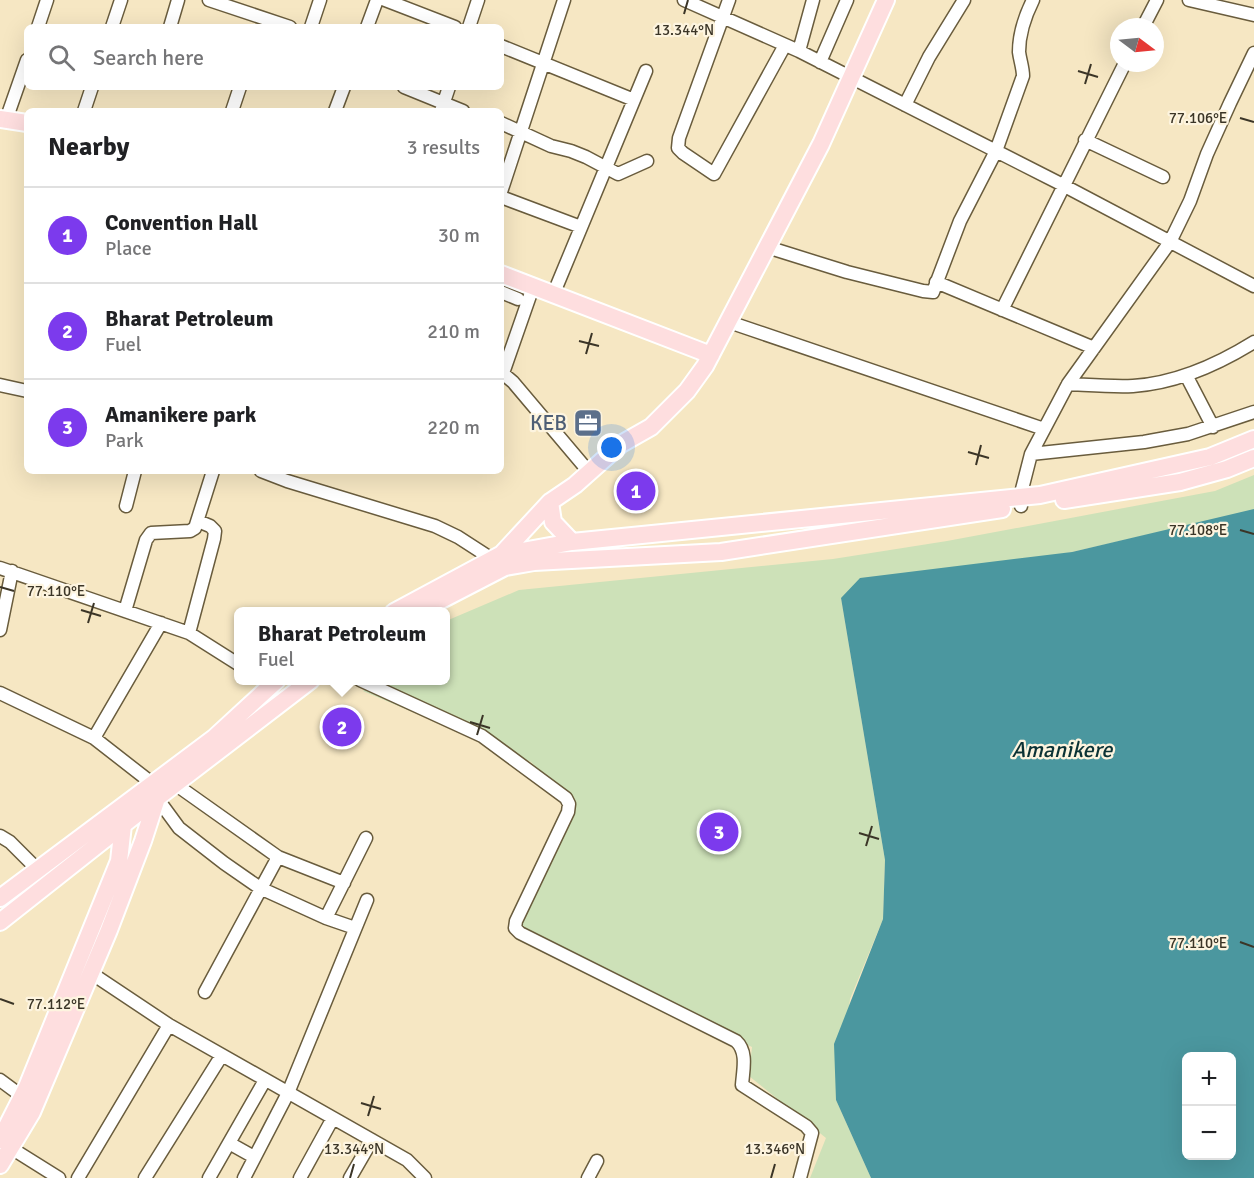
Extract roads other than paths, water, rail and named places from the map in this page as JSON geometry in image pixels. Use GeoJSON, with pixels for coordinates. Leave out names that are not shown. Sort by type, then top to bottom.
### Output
{"type":"FeatureCollection","features":[{"type":"Feature","properties":{"kind":"main road"},"geometry":{"type":"LineString","coordinates":[[426,607],[496,562],[550,502],[575,485],[621,444],[651,427],[687,391],[711,356],[821,144],[886,0]]}},
{"type":"Feature","properties":{"kind":"main road"},"geometry":{"type":"LineString","coordinates":[[3,119],[24,122]]}},
{"type":"Feature","properties":{"kind":"main road"},"geometry":{"type":"LineString","coordinates":[[504,275],[711,356]]}},
{"type":"Feature","properties":{"kind":"main road"},"geometry":{"type":"LineString","coordinates":[[496,562],[505,567],[534,562],[721,552],[1020,502],[1040,495],[1210,457],[1254,439]]}},
{"type":"Feature","properties":{"kind":"main road"},"geometry":{"type":"LineString","coordinates":[[404,607],[496,562],[572,542],[1020,502],[1180,482],[1227,469],[1254,458]]}},
{"type":"Feature","properties":{"kind":"main road"},"geometry":{"type":"LineString","coordinates":[[550,502],[553,522],[572,542]]}},
{"type":"Feature","properties":{"kind":"main road"},"geometry":{"type":"LineString","coordinates":[[0,922],[121,817],[155,791],[267,685]]}},
{"type":"Feature","properties":{"kind":"main road"},"geometry":{"type":"LineString","coordinates":[[155,791],[175,784],[306,685]]}},
{"type":"Feature","properties":{"kind":"main road"},"geometry":{"type":"LineString","coordinates":[[0,1165],[23,1097],[132,871],[155,791]]}},
{"type":"Feature","properties":{"kind":"main road"},"geometry":{"type":"LineString","coordinates":[[0,898],[38,870],[121,817]]}},
{"type":"Feature","properties":{"kind":"main road"},"geometry":{"type":"LineString","coordinates":[[6,1144],[32,1112],[84,968],[119,861],[121,817]]}},
{"type":"Feature","properties":{"kind":"street"},"geometry":{"type":"LineString","coordinates":[[39,24],[47,0]]}},
{"type":"Feature","properties":{"kind":"street"},"geometry":{"type":"LineString","coordinates":[[113,24],[121,0]]}},
{"type":"Feature","properties":{"kind":"street"},"geometry":{"type":"LineString","coordinates":[[171,24],[178,0]]}},
{"type":"Feature","properties":{"kind":"street"},"geometry":{"type":"LineString","coordinates":[[209,0],[263,23]]}},
{"type":"Feature","properties":{"kind":"street"},"geometry":{"type":"LineString","coordinates":[[312,24],[320,0]]}},
{"type":"Feature","properties":{"kind":"street"},"geometry":{"type":"LineString","coordinates":[[368,24],[377,0]]}},
{"type":"Feature","properties":{"kind":"street"},"geometry":{"type":"LineString","coordinates":[[385,0],[447,24]]}},
{"type":"Feature","properties":{"kind":"street"},"geometry":{"type":"LineString","coordinates":[[470,24],[478,0]]}},
{"type":"Feature","properties":{"kind":"street"},"geometry":{"type":"LineString","coordinates":[[504,183],[564,0]]}},
{"type":"Feature","properties":{"kind":"street"},"geometry":{"type":"LineString","coordinates":[[684,0],[700,3],[722,17],[799,51],[1170,242],[1252,281]]}},
{"type":"Feature","properties":{"kind":"street"},"geometry":{"type":"LineString","coordinates":[[729,0],[679,138],[678,148],[682,153],[714,174],[785,45]]}},
{"type":"Feature","properties":{"kind":"street"},"geometry":{"type":"LineString","coordinates":[[799,51],[813,0]]}},
{"type":"Feature","properties":{"kind":"street"},"geometry":{"type":"LineString","coordinates":[[820,62],[847,0]]}},
{"type":"Feature","properties":{"kind":"street"},"geometry":{"type":"LineString","coordinates":[[905,105],[929,57],[964,0]]}},
{"type":"Feature","properties":{"kind":"street"},"geometry":{"type":"LineString","coordinates":[[767,247],[847,272],[933,292],[960,221],[996,151],[1023,76],[1023,65],[1019,55],[1025,17],[1032,0]]}},
{"type":"Feature","properties":{"kind":"street"},"geometry":{"type":"LineString","coordinates":[[1148,18],[1157,0]]}},
{"type":"Feature","properties":{"kind":"street"},"geometry":{"type":"LineString","coordinates":[[1189,0],[1254,15]]}},
{"type":"Feature","properties":{"kind":"street"},"geometry":{"type":"LineString","coordinates":[[504,47],[634,100]]}},
{"type":"Feature","properties":{"kind":"street"},"geometry":{"type":"LineString","coordinates":[[1020,502],[1031,454],[1068,384],[1170,242],[1190,201],[1207,154],[1254,53]]}},
{"type":"Feature","properties":{"kind":"street"},"geometry":{"type":"LineString","coordinates":[[3,119],[24,67]]}},
{"type":"Feature","properties":{"kind":"street"},"geometry":{"type":"LineString","coordinates":[[553,295],[646,71]]}},
{"type":"Feature","properties":{"kind":"street"},"geometry":{"type":"LineString","coordinates":[[1002,310],[1062,185],[1120,72]]}},
{"type":"Feature","properties":{"kind":"street"},"geometry":{"type":"LineString","coordinates":[[85,108],[91,90]]}},
{"type":"Feature","properties":{"kind":"street"},"geometry":{"type":"LineString","coordinates":[[233,108],[239,90]]}},
{"type":"Feature","properties":{"kind":"street"},"geometry":{"type":"LineString","coordinates":[[335,108],[343,90]]}},
{"type":"Feature","properties":{"kind":"street"},"geometry":{"type":"LineString","coordinates":[[409,90],[442,108],[448,90]]}},
{"type":"Feature","properties":{"kind":"street"},"geometry":{"type":"LineString","coordinates":[[504,124],[550,146],[571,151],[618,174],[647,161]]}},
{"type":"Feature","properties":{"kind":"street"},"geometry":{"type":"LineString","coordinates":[[1085,140],[1163,177]]}},
{"type":"Feature","properties":{"kind":"street"},"geometry":{"type":"LineString","coordinates":[[504,198],[581,227]]}},
{"type":"Feature","properties":{"kind":"street"},"geometry":{"type":"LineString","coordinates":[[936,282],[1094,348]]}},
{"type":"Feature","properties":{"kind":"street"},"geometry":{"type":"LineString","coordinates":[[504,367],[533,287]]}},
{"type":"Feature","properties":{"kind":"street"},"geometry":{"type":"LineString","coordinates":[[504,293],[518,299]]}},
{"type":"Feature","properties":{"kind":"street"},"geometry":{"type":"LineString","coordinates":[[729,322],[1044,429]]}},
{"type":"Feature","properties":{"kind":"street"},"geometry":{"type":"LineString","coordinates":[[1068,384],[1133,386],[1170,380],[1208,368],[1254,342]]}},
{"type":"Feature","properties":{"kind":"street"},"geometry":{"type":"LineString","coordinates":[[504,374],[588,472]]}},
{"type":"Feature","properties":{"kind":"street"},"geometry":{"type":"LineString","coordinates":[[1186,375],[1213,427]]}},
{"type":"Feature","properties":{"kind":"street"},"geometry":{"type":"LineString","coordinates":[[0,385],[24,390]]}},
{"type":"Feature","properties":{"kind":"street"},"geometry":{"type":"LineString","coordinates":[[1031,454],[1144,442],[1188,434],[1254,412]]}},
{"type":"Feature","properties":{"kind":"street"},"geometry":{"type":"LineString","coordinates":[[126,506],[134,474]]}},
{"type":"Feature","properties":{"kind":"street"},"geometry":{"type":"LineString","coordinates":[[125,610],[146,540],[151,532],[190,531],[198,521],[212,474]]}},
{"type":"Feature","properties":{"kind":"street"},"geometry":{"type":"LineString","coordinates":[[269,474],[435,526],[458,537],[496,562]]}},
{"type":"Feature","properties":{"kind":"street"},"geometry":{"type":"LineString","coordinates":[[189,633],[215,531],[198,521]]}},
{"type":"Feature","properties":{"kind":"street"},"geometry":{"type":"LineString","coordinates":[[0,630],[6,569],[189,633],[234,661]]}},
{"type":"Feature","properties":{"kind":"street"},"geometry":{"type":"LineString","coordinates":[[94,738],[161,623]]}},
{"type":"Feature","properties":{"kind":"street"},"geometry":{"type":"LineString","coordinates":[[369,685],[482,736],[566,798],[569,804],[568,813],[516,921],[515,928],[736,1041],[742,1047],[744,1054],[742,1085],[806,1126],[812,1133],[800,1178]]}},
{"type":"Feature","properties":{"kind":"street"},"geometry":{"type":"LineString","coordinates":[[0,693],[94,738],[155,791],[179,828],[260,888],[326,918],[355,928]]}},
{"type":"Feature","properties":{"kind":"street"},"geometry":{"type":"LineString","coordinates":[[175,784],[278,856],[344,883]]}},
{"type":"Feature","properties":{"kind":"street"},"geometry":{"type":"LineString","coordinates":[[0,836],[10,842],[38,870]]}},
{"type":"Feature","properties":{"kind":"street"},"geometry":{"type":"LineString","coordinates":[[326,918],[366,838]]}},
{"type":"Feature","properties":{"kind":"street"},"geometry":{"type":"LineString","coordinates":[[205,992],[278,856]]}},
{"type":"Feature","properties":{"kind":"street"},"geometry":{"type":"LineString","coordinates":[[244,1178],[288,1093],[367,900]]}},
{"type":"Feature","properties":{"kind":"street"},"geometry":{"type":"LineString","coordinates":[[84,968],[169,1025],[407,1160],[425,1178]]}},
{"type":"Feature","properties":{"kind":"street"},"geometry":{"type":"LineString","coordinates":[[78,1178],[169,1025]]}},
{"type":"Feature","properties":{"kind":"street"},"geometry":{"type":"LineString","coordinates":[[145,1178],[222,1054]]}},
{"type":"Feature","properties":{"kind":"street"},"geometry":{"type":"LineString","coordinates":[[0,1080],[23,1097]]}},
{"type":"Feature","properties":{"kind":"street"},"geometry":{"type":"LineString","coordinates":[[209,1178],[265,1080]]}},
{"type":"Feature","properties":{"kind":"street"},"geometry":{"type":"LineString","coordinates":[[300,1178],[333,1118]]}},
{"type":"Feature","properties":{"kind":"street"},"geometry":{"type":"LineString","coordinates":[[350,1178],[372,1140]]}},
{"type":"Feature","properties":{"kind":"street"},"geometry":{"type":"LineString","coordinates":[[229,1143],[254,1157]]}},
{"type":"Feature","properties":{"kind":"street"},"geometry":{"type":"LineString","coordinates":[[6,1144],[59,1178]]}},
{"type":"Feature","properties":{"kind":"street"},"geometry":{"type":"LineString","coordinates":[[588,1178],[597,1161]]}},
{"type":"Feature","properties":{"kind":"water","name":"Amanikere"},"geometry":{"type":"Polygon","coordinates":[[[1254,509],[1254,1178],[871,1178],[836,1100],[834,1044],[883,919],[885,860],[841,598],[860,578],[1072,552],[1254,509]]]}},
{"type":"Feature","properties":{"kind":"place","name":"KEB"},"geometry":{"type":"Point","coordinates":[588,423]}},
{"type":"Feature","properties":{"kind":"place","name":"Convention Hall"},"geometry":{"type":"Point","coordinates":[636,491]}},
{"type":"Feature","properties":{"kind":"place","name":"Bharat Petroleum"},"geometry":{"type":"Point","coordinates":[342,727]}},
{"type":"Feature","properties":{"kind":"place","name":"Amanikere park"},"geometry":{"type":"Point","coordinates":[719,832]}}]}
